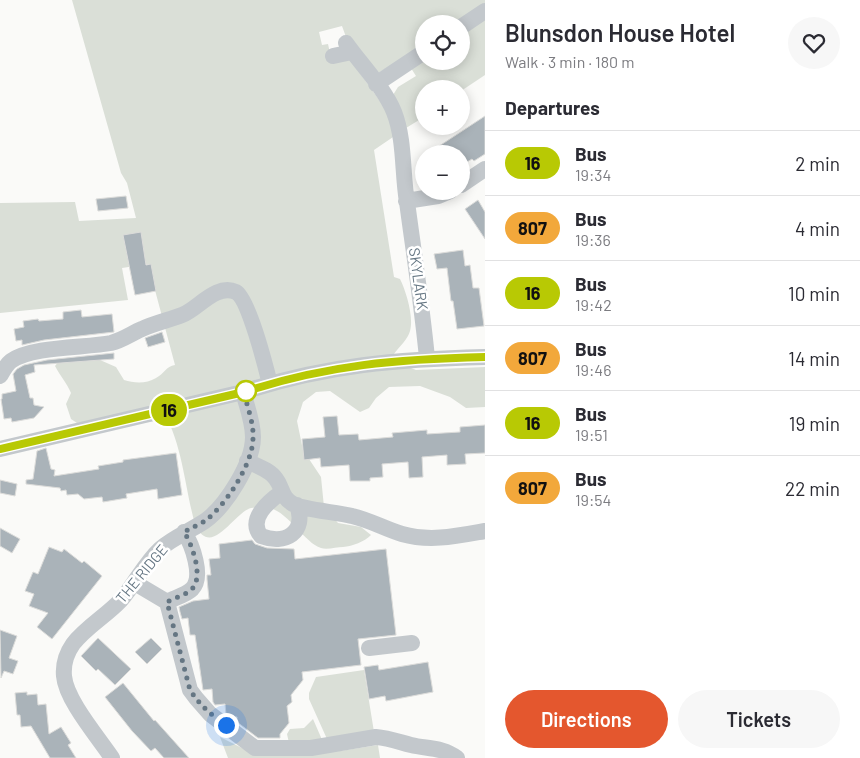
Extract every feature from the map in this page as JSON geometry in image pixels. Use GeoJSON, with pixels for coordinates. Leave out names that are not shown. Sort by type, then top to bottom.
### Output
{"type":"FeatureCollection","features":[{"type":"Feature","properties":{"kind":"street"},"geometry":{"type":"LineString","coordinates":[[470,21],[485,11]]}},
{"type":"Feature","properties":{"kind":"street","name":"SKYLARK"},"geometry":{"type":"LineString","coordinates":[[333,56],[349,47],[393,110],[400,136],[406,200],[422,305],[427,358]]}},
{"type":"Feature","properties":{"kind":"street"},"geometry":{"type":"LineString","coordinates":[[376,84],[415,58]]}},
{"type":"Feature","properties":{"kind":"street"},"geometry":{"type":"LineString","coordinates":[[470,179],[485,169]]}},
{"type":"Feature","properties":{"kind":"street"},"geometry":{"type":"LineString","coordinates":[[406,200],[415,199]]}},
{"type":"Feature","properties":{"kind":"street"},"geometry":{"type":"LineString","coordinates":[[0,376],[9,363],[22,356],[38,352],[113,343],[142,329],[185,314],[218,293],[229,291],[236,292],[242,298],[247,309],[264,359],[270,384]]}},
{"type":"Feature","properties":{"kind":"street"},"geometry":{"type":"LineString","coordinates":[[0,449],[349,366],[427,358],[485,357]]}},
{"type":"Feature","properties":{"kind":"street","name":"THE RIDGE"},"geometry":{"type":"LineString","coordinates":[[112,758],[69,694],[65,681],[65,663],[77,639],[114,607],[160,550],[184,532],[205,520],[221,506],[248,461],[253,444],[253,432],[244,392]]}},
{"type":"Feature","properties":{"kind":"street"},"geometry":{"type":"LineString","coordinates":[[248,461],[275,477],[282,492],[296,506],[354,516],[400,534],[424,538],[435,539],[485,531]]}},
{"type":"Feature","properties":{"kind":"street"},"geometry":{"type":"LineString","coordinates":[[282,492],[264,506],[260,512],[256,522],[261,536],[270,539],[291,536],[298,527],[298,510],[296,506]]}},
{"type":"Feature","properties":{"kind":"street"},"geometry":{"type":"LineString","coordinates":[[167,602],[191,590],[196,580],[194,551],[184,532]]}},
{"type":"Feature","properties":{"kind":"street"},"geometry":{"type":"LineString","coordinates":[[135,583],[167,602],[190,690],[210,714],[255,748],[311,748],[376,737],[412,746],[446,751],[457,758]]}},
{"type":"Feature","properties":{"kind":"street"},"geometry":{"type":"LineString","coordinates":[[369,648],[412,643]]}},
{"type":"Feature","properties":{"kind":"shaded area"},"geometry":{"type":"Polygon","coordinates":[[[72,0],[485,0],[485,5],[470,15],[415,15],[415,51],[378,73],[346,37],[342,26],[319,32],[322,45],[328,44],[332,62],[349,58],[385,108],[396,135],[374,150],[394,277],[400,279],[407,297],[411,319],[409,334],[394,354],[398,363],[416,370],[485,367],[485,407],[466,408],[450,397],[420,386],[389,387],[376,398],[369,408],[360,412],[330,391],[316,392],[303,402],[297,421],[303,450],[321,477],[324,507],[338,523],[361,527],[371,535],[362,542],[329,549],[321,548],[309,540],[277,511],[263,507],[251,508],[215,536],[208,537],[201,534],[195,524],[174,434],[161,409],[77,423],[71,419],[66,404],[71,393],[55,366],[59,361],[100,360],[116,367],[124,380],[136,382],[152,380],[169,367],[175,365],[148,264],[122,268],[128,300],[0,313],[0,203],[75,202],[79,221],[136,218],[127,183],[121,173],[72,0]]]}},
{"type":"Feature","properties":{"kind":"shaded area"},"geometry":{"type":"Polygon","coordinates":[[[485,16],[485,75],[470,85],[470,80],[415,80],[415,122],[406,128],[393,95],[398,87],[416,76],[409,65],[415,63],[415,70],[470,70],[470,25],[485,16]]]}},
{"type":"Feature","properties":{"kind":"shaded area"},"geometry":{"type":"Polygon","coordinates":[[[364,670],[374,732],[327,739],[309,699],[309,693],[316,677],[364,670]]]}},
{"type":"Feature","properties":{"kind":"shaded area"},"geometry":{"type":"Polygon","coordinates":[[[313,719],[323,742],[289,743],[287,734],[290,729],[304,728],[313,719]]]}},
{"type":"Feature","properties":{"kind":"shaded area"},"geometry":{"type":"Polygon","coordinates":[[[220,737],[254,754],[340,751],[378,745],[380,758],[228,758],[220,737]]]}},
{"type":"Feature","properties":{"kind":"building"},"geometry":{"type":"Polygon","coordinates":[[[485,116],[485,154],[474,161],[472,159],[470,160],[470,145],[441,145],[456,135],[470,135],[470,126],[485,116]]]}},
{"type":"Feature","properties":{"kind":"building"},"geometry":{"type":"Polygon","coordinates":[[[126,196],[128,208],[98,211],[96,199],[126,196]]]}},
{"type":"Feature","properties":{"kind":"building"},"geometry":{"type":"Polygon","coordinates":[[[478,200],[485,212],[485,239],[465,209],[478,200]]]}},
{"type":"Feature","properties":{"kind":"building"},"geometry":{"type":"Polygon","coordinates":[[[141,232],[146,265],[151,264],[156,291],[135,295],[123,235],[141,232]]]}},
{"type":"Feature","properties":{"kind":"building"},"geometry":{"type":"Polygon","coordinates":[[[463,250],[465,266],[470,265],[473,288],[479,288],[484,326],[457,329],[447,268],[437,269],[434,254],[463,250]]]}},
{"type":"Feature","properties":{"kind":"building"},"geometry":{"type":"Polygon","coordinates":[[[81,310],[82,317],[112,314],[114,332],[44,340],[22,345],[22,340],[16,341],[14,329],[24,327],[23,321],[63,319],[63,312],[81,310]]]}},
{"type":"Feature","properties":{"kind":"building"},"geometry":{"type":"Polygon","coordinates":[[[162,332],[165,342],[148,347],[145,338],[162,332]]]}},
{"type":"Feature","properties":{"kind":"building"},"geometry":{"type":"Polygon","coordinates":[[[114,353],[114,359],[34,365],[35,372],[25,375],[30,398],[33,398],[34,405],[44,407],[34,418],[12,422],[11,418],[4,419],[2,394],[16,391],[13,374],[17,369],[24,365],[47,360],[114,353]]]}},
{"type":"Feature","properties":{"kind":"building"},"geometry":{"type":"Polygon","coordinates":[[[337,416],[339,435],[358,434],[359,440],[393,437],[392,433],[427,430],[427,434],[460,432],[460,427],[485,425],[485,453],[465,454],[466,464],[447,465],[447,455],[422,457],[423,477],[409,478],[408,462],[382,464],[383,477],[370,478],[370,481],[350,481],[349,465],[321,467],[320,458],[304,460],[302,439],[325,437],[323,417],[337,416]]]}},
{"type":"Feature","properties":{"kind":"building"},"geometry":{"type":"Polygon","coordinates":[[[46,448],[51,469],[55,470],[54,476],[99,469],[98,466],[123,462],[123,460],[176,453],[182,495],[158,499],[157,489],[126,494],[127,498],[103,502],[102,497],[84,499],[78,494],[67,495],[66,490],[61,491],[60,488],[26,484],[26,480],[33,479],[37,451],[46,448]]]}},
{"type":"Feature","properties":{"kind":"building"},"geometry":{"type":"Polygon","coordinates":[[[0,480],[17,484],[15,496],[0,493],[0,480]]]}},
{"type":"Feature","properties":{"kind":"building"},"geometry":{"type":"Polygon","coordinates":[[[0,528],[20,539],[12,553],[0,546],[0,528]]]}},
{"type":"Feature","properties":{"kind":"building"},"geometry":{"type":"Polygon","coordinates":[[[252,540],[255,544],[267,548],[294,549],[295,559],[386,549],[396,635],[358,639],[361,665],[302,672],[303,680],[291,695],[292,702],[287,706],[289,723],[280,734],[280,738],[258,738],[237,722],[237,717],[231,717],[226,714],[225,704],[215,705],[212,689],[203,690],[195,635],[190,635],[188,618],[182,619],[179,607],[193,601],[209,599],[207,575],[211,575],[209,559],[220,558],[219,544],[252,540]]]}},
{"type":"Feature","properties":{"kind":"building"},"geometry":{"type":"Polygon","coordinates":[[[49,547],[62,552],[64,549],[82,563],[84,561],[102,576],[52,639],[37,627],[48,613],[29,606],[34,594],[25,591],[33,572],[38,574],[49,547]]]}},
{"type":"Feature","properties":{"kind":"building"},"geometry":{"type":"Polygon","coordinates":[[[0,630],[17,636],[9,658],[18,661],[13,674],[4,671],[1,678],[0,630]]]}},
{"type":"Feature","properties":{"kind":"building"},"geometry":{"type":"Polygon","coordinates":[[[98,638],[131,669],[115,685],[98,669],[96,671],[81,656],[98,638]]]}},
{"type":"Feature","properties":{"kind":"building"},"geometry":{"type":"Polygon","coordinates":[[[151,638],[162,649],[147,664],[135,652],[151,638]]]}},
{"type":"Feature","properties":{"kind":"building"},"geometry":{"type":"Polygon","coordinates":[[[428,662],[433,692],[386,701],[385,696],[369,699],[364,667],[378,665],[379,670],[428,662]]]}},
{"type":"Feature","properties":{"kind":"building"},"geometry":{"type":"Polygon","coordinates":[[[123,683],[154,721],[189,758],[164,758],[155,748],[151,751],[132,731],[105,697],[123,683]]]}},
{"type":"Feature","properties":{"kind":"building"},"geometry":{"type":"Polygon","coordinates":[[[27,692],[27,695],[37,694],[38,705],[46,704],[49,734],[61,727],[71,743],[68,745],[76,758],[50,758],[31,726],[21,727],[20,715],[17,715],[15,693],[27,692]]]}},
{"type":"Feature","properties":{"kind":"bus line","name":"16"},"geometry":{"type":"LineString","coordinates":[[0,449],[244,392],[322,371],[406,359],[485,357]]}},
{"type":"Feature","properties":{"kind":"route"},"geometry":{"type":"LineString","coordinates":[[226,725],[210,714],[190,690],[167,602],[191,590],[196,580],[194,551],[184,532],[205,520],[221,506],[248,461],[253,444],[253,427],[244,392],[246,391]]}}]}
